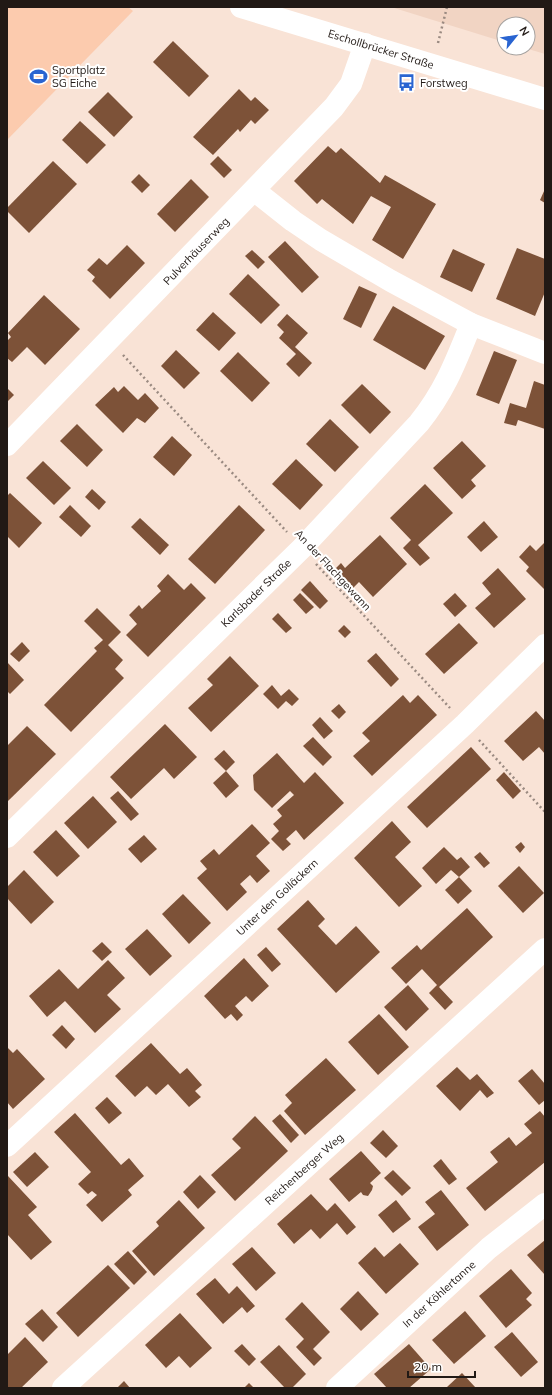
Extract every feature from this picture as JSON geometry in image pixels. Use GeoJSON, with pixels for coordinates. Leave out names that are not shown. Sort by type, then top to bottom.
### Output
{"type":"FeatureCollection","features":[{"type":"Feature","properties":{"kind":"street","name":"Eschollbrücker Straße"},"geometry":{"type":"LineString","coordinates":[[241,7],[545,99]]}},
{"type":"Feature","properties":{"kind":"street","name":"Pulverhäuserweg"},"geometry":{"type":"LineString","coordinates":[[7,445],[255,191],[344,96],[355,72],[365,44]]}},
{"type":"Feature","properties":{"kind":"street"},"geometry":{"type":"LineString","coordinates":[[255,191],[293,221],[321,240],[391,281],[472,324],[545,353]]}},
{"type":"Feature","properties":{"kind":"street","name":"Karlsbader Straße"},"geometry":{"type":"LineString","coordinates":[[7,837],[302,548],[431,408],[449,378],[472,324]]}},
{"type":"Feature","properties":{"kind":"street","name":"Unter den Golläckern"},"geometry":{"type":"LineString","coordinates":[[7,1146],[465,724],[545,645]]}},
{"type":"Feature","properties":{"kind":"street","name":"Reichenberger Weg"},"geometry":{"type":"LineString","coordinates":[[63,1388],[545,949]]}},
{"type":"Feature","properties":{"kind":"street","name":"In der Köhlertanne"},"geometry":{"type":"LineString","coordinates":[[337,1388],[489,1248],[545,1204]]}},
{"type":"Feature","properties":{"kind":"path"},"geometry":{"type":"LineString","coordinates":[[432,65],[448,7]]}},
{"type":"Feature","properties":{"kind":"path","name":"An der Flachgewann"},"geometry":{"type":"LineString","coordinates":[[110,340],[545,812]]}},
{"type":"Feature","properties":{"kind":"shaded area","name":"Sportplatz SG Eiche"},"geometry":{"type":"Polygon","coordinates":[[[7,7],[128,7],[133,11],[7,140],[7,7]]]}},
{"type":"Feature","properties":{"kind":"shaded area"},"geometry":{"type":"Polygon","coordinates":[[[391,7],[545,7],[545,54],[536,51],[536,16],[496,16],[496,40],[391,7]]]}},
{"type":"Feature","properties":{"kind":"building"},"geometry":{"type":"Polygon","coordinates":[[[173,41],[209,76],[189,97],[153,62],[173,41]]]}},
{"type":"Feature","properties":{"kind":"building"},"geometry":{"type":"Polygon","coordinates":[[[239,89],[251,101],[255,97],[269,110],[255,124],[251,120],[240,132],[238,129],[213,155],[193,137],[239,89]]]}},
{"type":"Feature","properties":{"kind":"building"},"geometry":{"type":"Polygon","coordinates":[[[108,92],[133,117],[114,137],[88,112],[108,92]]]}},
{"type":"Feature","properties":{"kind":"building"},"geometry":{"type":"Polygon","coordinates":[[[80,121],[106,145],[87,164],[62,140],[80,121]]]}},
{"type":"Feature","properties":{"kind":"building"},"geometry":{"type":"Polygon","coordinates":[[[328,146],[336,153],[341,148],[380,183],[385,175],[436,204],[403,259],[372,240],[391,207],[371,196],[353,224],[322,199],[317,204],[294,181],[328,146]]]}},
{"type":"Feature","properties":{"kind":"building"},"geometry":{"type":"Polygon","coordinates":[[[218,156],[232,170],[224,178],[210,164],[218,156]]]}},
{"type":"Feature","properties":{"kind":"building"},"geometry":{"type":"Polygon","coordinates":[[[53,161],[77,184],[29,233],[7,211],[7,208],[53,161]]]}},
{"type":"Feature","properties":{"kind":"building"},"geometry":{"type":"Polygon","coordinates":[[[139,174],[150,185],[142,193],[131,182],[139,174]]]}},
{"type":"Feature","properties":{"kind":"building"},"geometry":{"type":"Polygon","coordinates":[[[191,179],[209,197],[175,232],[157,214],[191,179]]]}},
{"type":"Feature","properties":{"kind":"building"},"geometry":{"type":"Polygon","coordinates":[[[545,189],[545,203],[540,200],[545,189]]]}},
{"type":"Feature","properties":{"kind":"building"},"geometry":{"type":"Polygon","coordinates":[[[285,241],[319,277],[302,293],[268,257],[285,241]]]}},
{"type":"Feature","properties":{"kind":"building"},"geometry":{"type":"Polygon","coordinates":[[[127,245],[145,263],[110,299],[92,281],[95,277],[87,270],[99,258],[107,265],[127,245]]]}},
{"type":"Feature","properties":{"kind":"building"},"geometry":{"type":"Polygon","coordinates":[[[517,248],[545,259],[545,292],[535,316],[496,299],[517,248]]]}},
{"type":"Feature","properties":{"kind":"building"},"geometry":{"type":"Polygon","coordinates":[[[453,249],[485,264],[472,292],[440,277],[453,249]]]}},
{"type":"Feature","properties":{"kind":"building"},"geometry":{"type":"Polygon","coordinates":[[[252,250],[265,262],[258,269],[245,256],[252,250]]]}},
{"type":"Feature","properties":{"kind":"building"},"geometry":{"type":"Polygon","coordinates":[[[248,274],[280,305],[261,324],[229,294],[248,274]]]}},
{"type":"Feature","properties":{"kind":"building"},"geometry":{"type":"Polygon","coordinates":[[[359,286],[377,294],[361,328],[343,319],[359,286]]]}},
{"type":"Feature","properties":{"kind":"building"},"geometry":{"type":"Polygon","coordinates":[[[44,295],[80,329],[45,365],[27,347],[12,362],[7,358],[7,341],[11,337],[8,333],[44,295]]]}},
{"type":"Feature","properties":{"kind":"building"},"geometry":{"type":"Polygon","coordinates":[[[393,306],[445,336],[425,370],[373,340],[393,306]]]}},
{"type":"Feature","properties":{"kind":"building"},"geometry":{"type":"Polygon","coordinates":[[[213,312],[236,333],[219,351],[196,330],[213,312]]]}},
{"type":"Feature","properties":{"kind":"building"},"geometry":{"type":"Polygon","coordinates":[[[287,314],[308,333],[295,347],[312,363],[299,377],[286,364],[296,354],[279,338],[284,332],[277,325],[287,314]]]}},
{"type":"Feature","properties":{"kind":"building"},"geometry":{"type":"Polygon","coordinates":[[[176,350],[200,373],[184,389],[161,366],[176,350]]]}},
{"type":"Feature","properties":{"kind":"building"},"geometry":{"type":"Polygon","coordinates":[[[494,351],[517,360],[499,404],[476,395],[494,351]]]}},
{"type":"Feature","properties":{"kind":"building"},"geometry":{"type":"Polygon","coordinates":[[[238,352],[270,383],[252,402],[220,371],[238,352]]]}},
{"type":"Feature","properties":{"kind":"building"},"geometry":{"type":"Polygon","coordinates":[[[534,381],[545,385],[545,429],[518,420],[516,426],[504,423],[510,403],[526,408],[534,381]]]}},
{"type":"Feature","properties":{"kind":"building"},"geometry":{"type":"Polygon","coordinates":[[[362,384],[391,412],[370,434],[341,405],[362,384]]]}},
{"type":"Feature","properties":{"kind":"building"},"geometry":{"type":"Polygon","coordinates":[[[124,386],[138,400],[145,393],[159,408],[145,423],[137,418],[123,433],[95,405],[114,387],[118,392],[124,386]]]}},
{"type":"Feature","properties":{"kind":"building"},"geometry":{"type":"Polygon","coordinates":[[[7,388],[14,395],[7,402],[7,388]]]}},
{"type":"Feature","properties":{"kind":"building"},"geometry":{"type":"Polygon","coordinates":[[[330,419],[359,447],[335,472],[306,444],[330,419]]]}},
{"type":"Feature","properties":{"kind":"building"},"geometry":{"type":"Polygon","coordinates":[[[77,424],[103,450],[87,467],[60,441],[77,424]]]}},
{"type":"Feature","properties":{"kind":"building"},"geometry":{"type":"Polygon","coordinates":[[[172,436],[192,455],[174,476],[153,457],[172,436]]]}},
{"type":"Feature","properties":{"kind":"building"},"geometry":{"type":"Polygon","coordinates":[[[462,441],[486,466],[471,480],[476,486],[462,499],[433,468],[462,441]]]}},
{"type":"Feature","properties":{"kind":"building"},"geometry":{"type":"Polygon","coordinates":[[[296,459],[323,485],[300,510],[272,484],[296,459]]]}},
{"type":"Feature","properties":{"kind":"building"},"geometry":{"type":"Polygon","coordinates":[[[43,461],[71,488],[54,505],[26,478],[43,461]]]}},
{"type":"Feature","properties":{"kind":"building"},"geometry":{"type":"Polygon","coordinates":[[[425,484],[453,513],[418,545],[430,558],[420,566],[403,548],[411,540],[390,518],[425,484]]]}},
{"type":"Feature","properties":{"kind":"building"},"geometry":{"type":"Polygon","coordinates":[[[92,489],[106,502],[99,510],[85,497],[92,489]]]}},
{"type":"Feature","properties":{"kind":"building"},"geometry":{"type":"Polygon","coordinates":[[[10,493],[42,523],[19,548],[7,536],[7,496],[10,493]]]}},
{"type":"Feature","properties":{"kind":"building"},"geometry":{"type":"Polygon","coordinates":[[[70,505],[91,526],[81,537],[59,517],[70,505]]]}},
{"type":"Feature","properties":{"kind":"building"},"geometry":{"type":"Polygon","coordinates":[[[239,505],[265,530],[215,584],[188,559],[239,505]]]}},
{"type":"Feature","properties":{"kind":"building"},"geometry":{"type":"Polygon","coordinates":[[[140,518],[169,545],[160,555],[131,527],[140,518]]]}},
{"type":"Feature","properties":{"kind":"building"},"geometry":{"type":"Polygon","coordinates":[[[484,521],[498,537],[481,552],[467,537],[484,521]]]}},
{"type":"Feature","properties":{"kind":"building"},"geometry":{"type":"Polygon","coordinates":[[[380,535],[407,564],[373,597],[359,582],[352,589],[334,570],[341,563],[345,568],[380,535]]]}},
{"type":"Feature","properties":{"kind":"building"},"geometry":{"type":"Polygon","coordinates":[[[545,542],[545,590],[526,571],[529,567],[519,557],[530,545],[536,551],[545,542]]]}},
{"type":"Feature","properties":{"kind":"building"},"geometry":{"type":"Polygon","coordinates":[[[498,568],[526,599],[494,628],[475,608],[491,594],[482,583],[498,568]]]}},
{"type":"Feature","properties":{"kind":"building"},"geometry":{"type":"Polygon","coordinates":[[[168,574],[184,590],[191,583],[206,598],[148,657],[126,635],[137,624],[129,615],[139,605],[142,609],[161,591],[157,586],[168,574]]]}},
{"type":"Feature","properties":{"kind":"building"},"geometry":{"type":"Polygon","coordinates":[[[310,581],[328,601],[320,609],[301,590],[310,581]]]}},
{"type":"Feature","properties":{"kind":"building"},"geometry":{"type":"Polygon","coordinates":[[[300,593],[314,607],[306,614],[293,600],[300,593]]]}},
{"type":"Feature","properties":{"kind":"building"},"geometry":{"type":"Polygon","coordinates":[[[455,593],[467,606],[455,617],[443,604],[455,593]]]}},
{"type":"Feature","properties":{"kind":"building"},"geometry":{"type":"Polygon","coordinates":[[[97,608],[121,632],[108,645],[123,660],[115,669],[124,678],[71,732],[44,705],[97,651],[94,648],[103,640],[84,621],[97,608]]]}},
{"type":"Feature","properties":{"kind":"building"},"geometry":{"type":"Polygon","coordinates":[[[278,613],[292,628],[286,633],[272,619],[278,613]]]}},
{"type":"Feature","properties":{"kind":"building"},"geometry":{"type":"Polygon","coordinates":[[[459,623],[478,643],[444,674],[425,654],[459,623]]]}},
{"type":"Feature","properties":{"kind":"building"},"geometry":{"type":"Polygon","coordinates":[[[344,625],[351,632],[345,638],[338,631],[344,625]]]}},
{"type":"Feature","properties":{"kind":"building"},"geometry":{"type":"Polygon","coordinates":[[[22,642],[30,651],[19,662],[10,654],[22,642]]]}},
{"type":"Feature","properties":{"kind":"building"},"geometry":{"type":"Polygon","coordinates":[[[376,653],[399,679],[391,687],[367,661],[376,653]]]}},
{"type":"Feature","properties":{"kind":"building"},"geometry":{"type":"Polygon","coordinates":[[[230,656],[259,686],[211,732],[188,708],[213,685],[207,679],[230,656]]]}},
{"type":"Feature","properties":{"kind":"building"},"geometry":{"type":"Polygon","coordinates":[[[7,662],[24,680],[10,694],[7,691],[7,662]]]}},
{"type":"Feature","properties":{"kind":"building"},"geometry":{"type":"Polygon","coordinates":[[[272,685],[281,696],[289,689],[299,699],[292,706],[286,701],[278,709],[263,694],[272,685]]]}},
{"type":"Feature","properties":{"kind":"building"},"geometry":{"type":"Polygon","coordinates":[[[403,695],[410,703],[418,695],[437,715],[372,776],[353,756],[370,741],[362,733],[403,695]]]}},
{"type":"Feature","properties":{"kind":"building"},"geometry":{"type":"Polygon","coordinates":[[[339,704],[346,712],[339,719],[331,711],[339,704]]]}},
{"type":"Feature","properties":{"kind":"building"},"geometry":{"type":"Polygon","coordinates":[[[536,711],[545,721],[545,754],[539,747],[523,761],[504,741],[536,711]]]}},
{"type":"Feature","properties":{"kind":"building"},"geometry":{"type":"Polygon","coordinates":[[[320,717],[333,731],[324,739],[312,725],[320,717]]]}},
{"type":"Feature","properties":{"kind":"building"},"geometry":{"type":"Polygon","coordinates":[[[165,724],[197,757],[174,779],[164,768],[131,799],[110,777],[165,724]]]}},
{"type":"Feature","properties":{"kind":"building"},"geometry":{"type":"Polygon","coordinates":[[[27,726],[56,754],[7,802],[7,746],[27,726]]]}},
{"type":"Feature","properties":{"kind":"building"},"geometry":{"type":"Polygon","coordinates":[[[313,737],[332,757],[323,766],[303,746],[313,737]]]}},
{"type":"Feature","properties":{"kind":"building"},"geometry":{"type":"Polygon","coordinates":[[[471,747],[491,769],[427,828],[407,807],[471,747]]]}},
{"type":"Feature","properties":{"kind":"building"},"geometry":{"type":"Polygon","coordinates":[[[224,750],[235,762],[226,771],[214,759],[224,750]]]}},
{"type":"Feature","properties":{"kind":"building"},"geometry":{"type":"Polygon","coordinates":[[[277,753],[304,783],[315,772],[344,803],[304,840],[296,830],[286,839],[291,844],[283,851],[271,839],[279,831],[273,824],[282,816],[277,810],[294,795],[290,791],[272,808],[254,790],[253,775],[277,753]]]}},
{"type":"Feature","properties":{"kind":"building"},"geometry":{"type":"Polygon","coordinates":[[[226,771],[239,786],[226,798],[213,783],[226,771]]]}},
{"type":"Feature","properties":{"kind":"building"},"geometry":{"type":"Polygon","coordinates":[[[504,772],[521,791],[513,799],[496,780],[504,772]]]}},
{"type":"Feature","properties":{"kind":"building"},"geometry":{"type":"Polygon","coordinates":[[[118,791],[139,814],[131,821],[110,798],[118,791]]]}},
{"type":"Feature","properties":{"kind":"building"},"geometry":{"type":"Polygon","coordinates":[[[93,796],[117,822],[88,849],[64,823],[93,796]]]}},
{"type":"Feature","properties":{"kind":"building"},"geometry":{"type":"Polygon","coordinates":[[[392,821],[411,842],[395,857],[422,886],[399,907],[354,858],[392,821]]]}},
{"type":"Feature","properties":{"kind":"building"},"geometry":{"type":"Polygon","coordinates":[[[252,824],[270,843],[256,856],[270,871],[257,883],[250,875],[240,884],[247,892],[227,911],[197,878],[207,869],[200,861],[214,849],[219,855],[252,824]]]}},
{"type":"Feature","properties":{"kind":"building"},"geometry":{"type":"Polygon","coordinates":[[[56,830],[80,856],[57,877],[33,852],[56,830]]]}},
{"type":"Feature","properties":{"kind":"building"},"geometry":{"type":"Polygon","coordinates":[[[144,835],[157,849],[141,863],[128,849],[144,835]]]}},
{"type":"Feature","properties":{"kind":"building"},"geometry":{"type":"Polygon","coordinates":[[[521,842],[525,847],[520,853],[515,847],[521,842]]]}},
{"type":"Feature","properties":{"kind":"building"},"geometry":{"type":"Polygon","coordinates":[[[444,847],[457,860],[461,857],[470,867],[459,877],[451,870],[436,884],[422,868],[444,847]]]}},
{"type":"Feature","properties":{"kind":"building"},"geometry":{"type":"Polygon","coordinates":[[[480,852],[490,863],[484,868],[474,857],[480,852]]]}},
{"type":"Feature","properties":{"kind":"building"},"geometry":{"type":"Polygon","coordinates":[[[519,866],[544,893],[523,913],[498,886],[519,866]]]}},
{"type":"Feature","properties":{"kind":"building"},"geometry":{"type":"Polygon","coordinates":[[[24,870],[54,902],[31,924],[7,898],[7,887],[24,870]]]}},
{"type":"Feature","properties":{"kind":"building"},"geometry":{"type":"Polygon","coordinates":[[[459,877],[472,891],[458,904],[445,890],[459,877]]]}},
{"type":"Feature","properties":{"kind":"building"},"geometry":{"type":"Polygon","coordinates":[[[183,894],[211,923],[189,944],[162,914],[183,894]]]}},
{"type":"Feature","properties":{"kind":"building"},"geometry":{"type":"Polygon","coordinates":[[[308,900],[325,919],[318,926],[336,945],[356,926],[380,952],[336,993],[277,929],[308,900]]]}},
{"type":"Feature","properties":{"kind":"building"},"geometry":{"type":"Polygon","coordinates":[[[467,908],[493,937],[439,987],[453,1002],[445,1010],[429,993],[437,985],[422,969],[406,984],[391,968],[417,945],[421,950],[467,908]]]}},
{"type":"Feature","properties":{"kind":"building"},"geometry":{"type":"Polygon","coordinates":[[[147,929],[172,956],[150,976],[125,949],[147,929]]]}},
{"type":"Feature","properties":{"kind":"building"},"geometry":{"type":"Polygon","coordinates":[[[102,942],[112,952],[102,961],[92,951],[102,942]]]}},
{"type":"Feature","properties":{"kind":"building"},"geometry":{"type":"Polygon","coordinates":[[[266,947],[281,964],[272,972],[257,955],[266,947]]]}},
{"type":"Feature","properties":{"kind":"building"},"geometry":{"type":"Polygon","coordinates":[[[244,958],[269,986],[252,1002],[246,996],[235,1006],[243,1015],[237,1021],[231,1014],[225,1019],[204,996],[244,958]]]}},
{"type":"Feature","properties":{"kind":"building"},"geometry":{"type":"Polygon","coordinates":[[[108,960],[125,978],[107,995],[121,1009],[95,1033],[65,1001],[47,1017],[29,996],[59,969],[78,989],[108,960]]]}},
{"type":"Feature","properties":{"kind":"building"},"geometry":{"type":"Polygon","coordinates":[[[408,985],[429,1009],[406,1031],[384,1007],[408,985]]]}},
{"type":"Feature","properties":{"kind":"building"},"geometry":{"type":"Polygon","coordinates":[[[379,1014],[409,1047],[378,1075],[348,1042],[379,1014]]]}},
{"type":"Feature","properties":{"kind":"building"},"geometry":{"type":"Polygon","coordinates":[[[62,1025],[75,1039],[66,1049],[52,1035],[62,1025]]]}},
{"type":"Feature","properties":{"kind":"building"},"geometry":{"type":"Polygon","coordinates":[[[151,1043],[180,1074],[187,1068],[202,1085],[195,1091],[201,1097],[189,1107],[168,1084],[156,1095],[147,1086],[135,1097],[115,1076],[151,1043]]]}},
{"type":"Feature","properties":{"kind":"building"},"geometry":{"type":"Polygon","coordinates":[[[7,1047],[13,1053],[17,1049],[45,1079],[13,1109],[7,1102],[7,1047]]]}},
{"type":"Feature","properties":{"kind":"building"},"geometry":{"type":"Polygon","coordinates":[[[326,1058],[356,1090],[305,1135],[284,1111],[292,1103],[285,1095],[326,1058]]]}},
{"type":"Feature","properties":{"kind":"building"},"geometry":{"type":"Polygon","coordinates":[[[457,1067],[470,1080],[477,1074],[494,1093],[487,1098],[480,1090],[460,1111],[436,1086],[457,1067]]]}},
{"type":"Feature","properties":{"kind":"building"},"geometry":{"type":"Polygon","coordinates":[[[532,1069],[545,1084],[545,1100],[539,1105],[518,1081],[532,1069]]]}},
{"type":"Feature","properties":{"kind":"building"},"geometry":{"type":"Polygon","coordinates":[[[107,1097],[122,1113],[109,1124],[95,1108],[107,1097]]]}},
{"type":"Feature","properties":{"kind":"building"},"geometry":{"type":"Polygon","coordinates":[[[540,1111],[545,1117],[545,1162],[485,1211],[466,1188],[498,1162],[490,1152],[509,1137],[516,1146],[532,1133],[524,1124],[540,1111]]]}},
{"type":"Feature","properties":{"kind":"building"},"geometry":{"type":"Polygon","coordinates":[[[75,1113],[121,1165],[129,1158],[144,1176],[128,1190],[132,1195],[102,1222],[86,1205],[97,1195],[92,1191],[88,1194],[78,1184],[91,1172],[54,1132],[75,1113]]]}},
{"type":"Feature","properties":{"kind":"building"},"geometry":{"type":"Polygon","coordinates":[[[280,1114],[299,1135],[291,1143],[272,1121],[280,1114]]]}},
{"type":"Feature","properties":{"kind":"building"},"geometry":{"type":"Polygon","coordinates":[[[255,1116],[288,1151],[235,1201],[211,1175],[241,1148],[232,1139],[255,1116]]]}},
{"type":"Feature","properties":{"kind":"building"},"geometry":{"type":"Polygon","coordinates":[[[383,1130],[398,1146],[386,1158],[370,1143],[383,1130]]]}},
{"type":"Feature","properties":{"kind":"building"},"geometry":{"type":"Polygon","coordinates":[[[361,1151],[381,1173],[370,1183],[373,1186],[368,1196],[363,1195],[361,1192],[349,1202],[329,1179],[361,1151]]]}},
{"type":"Feature","properties":{"kind":"building"},"geometry":{"type":"Polygon","coordinates":[[[35,1152],[49,1167],[27,1187],[13,1172],[35,1152]]]}},
{"type":"Feature","properties":{"kind":"building"},"geometry":{"type":"Polygon","coordinates":[[[441,1159],[457,1179],[449,1185],[433,1166],[441,1159]]]}},
{"type":"Feature","properties":{"kind":"building"},"geometry":{"type":"Polygon","coordinates":[[[393,1170],[411,1188],[402,1196],[384,1178],[393,1170]]]}},
{"type":"Feature","properties":{"kind":"building"},"geometry":{"type":"Polygon","coordinates":[[[200,1175],[216,1192],[198,1209],[183,1192],[200,1175]]]}},
{"type":"Feature","properties":{"kind":"building"},"geometry":{"type":"Polygon","coordinates":[[[8,1176],[37,1207],[28,1215],[52,1242],[31,1260],[7,1234],[8,1176]]]}},
{"type":"Feature","properties":{"kind":"building"},"geometry":{"type":"Polygon","coordinates":[[[441,1190],[469,1225],[437,1251],[418,1227],[435,1214],[425,1202],[441,1190]]]}},
{"type":"Feature","properties":{"kind":"building"},"geometry":{"type":"Polygon","coordinates":[[[311,1194],[327,1211],[335,1203],[356,1227],[347,1235],[337,1223],[320,1239],[311,1229],[294,1244],[277,1224],[311,1194]]]}},
{"type":"Feature","properties":{"kind":"building"},"geometry":{"type":"Polygon","coordinates":[[[179,1200],[205,1228],[154,1276],[132,1251],[159,1226],[156,1222],[179,1200]]]}},
{"type":"Feature","properties":{"kind":"building"},"geometry":{"type":"Polygon","coordinates":[[[396,1200],[411,1219],[393,1233],[378,1215],[396,1200]]]}},
{"type":"Feature","properties":{"kind":"building"},"geometry":{"type":"Polygon","coordinates":[[[545,1240],[545,1275],[527,1255],[545,1240]]]}},
{"type":"Feature","properties":{"kind":"building"},"geometry":{"type":"Polygon","coordinates":[[[400,1243],[419,1264],[386,1294],[358,1263],[375,1247],[384,1257],[400,1243]]]}},
{"type":"Feature","properties":{"kind":"building"},"geometry":{"type":"Polygon","coordinates":[[[252,1247],[276,1273],[256,1291],[232,1264],[252,1247]]]}},
{"type":"Feature","properties":{"kind":"building"},"geometry":{"type":"Polygon","coordinates":[[[128,1251],[147,1272],[134,1285],[114,1264],[128,1251]]]}},
{"type":"Feature","properties":{"kind":"building"},"geometry":{"type":"Polygon","coordinates":[[[108,1265],[130,1288],[78,1337],[56,1313],[108,1265]]]}},
{"type":"Feature","properties":{"kind":"building"},"geometry":{"type":"Polygon","coordinates":[[[511,1269],[532,1293],[526,1299],[532,1305],[506,1328],[479,1296],[511,1269]]]}},
{"type":"Feature","properties":{"kind":"building"},"geometry":{"type":"Polygon","coordinates":[[[215,1278],[229,1294],[237,1286],[255,1306],[247,1313],[242,1307],[223,1324],[196,1294],[215,1278]]]}},
{"type":"Feature","properties":{"kind":"building"},"geometry":{"type":"Polygon","coordinates":[[[358,1291],[379,1314],[361,1331],[340,1309],[358,1291]]]}},
{"type":"Feature","properties":{"kind":"building"},"geometry":{"type":"Polygon","coordinates":[[[302,1302],[330,1332],[313,1349],[322,1358],[314,1366],[296,1347],[304,1339],[285,1319],[302,1302]]]}},
{"type":"Feature","properties":{"kind":"building"},"geometry":{"type":"Polygon","coordinates":[[[42,1309],[58,1327],[43,1342],[25,1324],[42,1309]]]}},
{"type":"Feature","properties":{"kind":"building"},"geometry":{"type":"Polygon","coordinates":[[[465,1311],[486,1336],[454,1364],[432,1340],[465,1311]]]}},
{"type":"Feature","properties":{"kind":"building"},"geometry":{"type":"Polygon","coordinates":[[[180,1313],[212,1348],[190,1368],[179,1356],[166,1368],[145,1345],[180,1313]]]}},
{"type":"Feature","properties":{"kind":"building"},"geometry":{"type":"Polygon","coordinates":[[[512,1332],[538,1362],[521,1377],[494,1347],[512,1332]]]}},
{"type":"Feature","properties":{"kind":"building"},"geometry":{"type":"Polygon","coordinates":[[[25,1337],[48,1362],[21,1388],[7,1388],[7,1355],[25,1337]]]}},
{"type":"Feature","properties":{"kind":"building"},"geometry":{"type":"Polygon","coordinates":[[[242,1344],[256,1359],[249,1366],[234,1351],[242,1344]]]}},
{"type":"Feature","properties":{"kind":"building"},"geometry":{"type":"Polygon","coordinates":[[[409,1344],[431,1369],[409,1388],[387,1388],[374,1374],[409,1344]]]}},
{"type":"Feature","properties":{"kind":"building"},"geometry":{"type":"Polygon","coordinates":[[[279,1345],[306,1374],[292,1388],[285,1388],[260,1362],[279,1345]]]}},
{"type":"Feature","properties":{"kind":"building"},"geometry":{"type":"Polygon","coordinates":[[[462,1373],[476,1388],[447,1387],[462,1373]]]}},
{"type":"Feature","properties":{"kind":"building"},"geometry":{"type":"Polygon","coordinates":[[[124,1381],[130,1388],[117,1388],[124,1381]]]}},
{"type":"Feature","properties":{"kind":"building"},"geometry":{"type":"Polygon","coordinates":[[[249,1383],[254,1388],[244,1388],[249,1383]]]}},
{"type":"Feature","properties":{"kind":"place","name":"Sportplatz SG Eiche"},"geometry":{"type":"Point","coordinates":[39,76]}},
{"type":"Feature","properties":{"kind":"place","name":"Forstweg"},"geometry":{"type":"Point","coordinates":[407,83]}}]}
